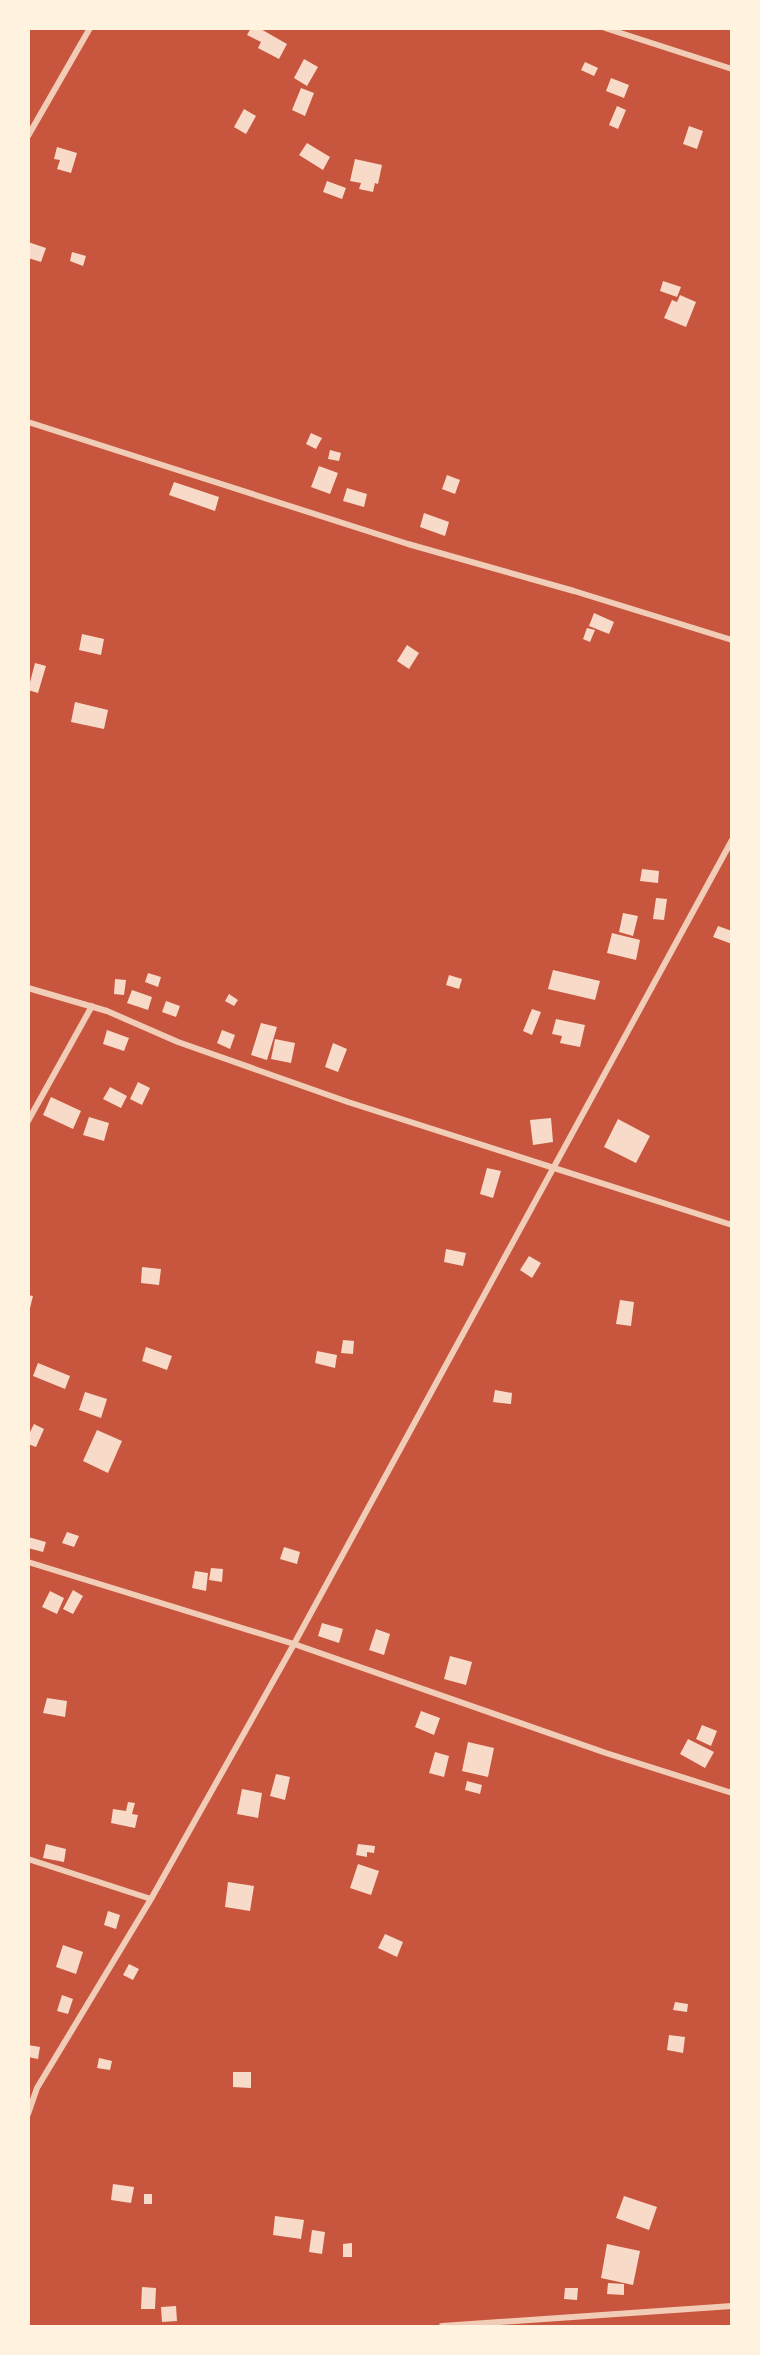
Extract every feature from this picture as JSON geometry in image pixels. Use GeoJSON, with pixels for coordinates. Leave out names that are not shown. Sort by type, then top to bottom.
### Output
{"type":"FeatureCollection","features":[{"type":"Feature","properties":{"kind":"street"},"geometry":{"type":"LineString","coordinates":[[28,136],[90,28]]}},
{"type":"Feature","properties":{"kind":"street"},"geometry":{"type":"LineString","coordinates":[[605,28],[732,69]]}},
{"type":"Feature","properties":{"kind":"street"},"geometry":{"type":"LineString","coordinates":[[28,422],[408,544],[574,591],[732,640]]}},
{"type":"Feature","properties":{"kind":"street"},"geometry":{"type":"LineString","coordinates":[[28,2114],[37,2088],[151,1899],[294,1644],[732,840]]}},
{"type":"Feature","properties":{"kind":"street"},"geometry":{"type":"LineString","coordinates":[[28,987],[92,1006],[178,1042],[348,1102],[732,1225]]}},
{"type":"Feature","properties":{"kind":"street"},"geometry":{"type":"LineString","coordinates":[[28,1121],[92,1006]]}},
{"type":"Feature","properties":{"kind":"street"},"geometry":{"type":"LineString","coordinates":[[28,1562],[294,1644],[606,1753],[732,1793]]}},
{"type":"Feature","properties":{"kind":"street"},"geometry":{"type":"LineString","coordinates":[[28,1859],[151,1899]]}},
{"type":"Feature","properties":{"kind":"street"},"geometry":{"type":"LineString","coordinates":[[444,2326],[732,2306]]}},
{"type":"Feature","properties":{"kind":"building"},"geometry":{"type":"Polygon","coordinates":[[[251,28],[259,28],[287,44],[279,59],[258,48],[261,42],[247,35],[251,28]]]}},
{"type":"Feature","properties":{"kind":"building"},"geometry":{"type":"Polygon","coordinates":[[[304,59],[318,67],[307,86],[294,78],[304,59]]]}},
{"type":"Feature","properties":{"kind":"building"},"geometry":{"type":"Polygon","coordinates":[[[585,62],[598,68],[594,76],[581,70],[585,62]]]}},
{"type":"Feature","properties":{"kind":"building"},"geometry":{"type":"Polygon","coordinates":[[[611,78],[629,85],[624,98],[606,91],[611,78]]]}},
{"type":"Feature","properties":{"kind":"building"},"geometry":{"type":"Polygon","coordinates":[[[301,88],[314,93],[305,116],[292,110],[301,88]]]}},
{"type":"Feature","properties":{"kind":"building"},"geometry":{"type":"Polygon","coordinates":[[[617,106],[626,110],[618,129],[609,125],[617,106]]]}},
{"type":"Feature","properties":{"kind":"building"},"geometry":{"type":"Polygon","coordinates":[[[244,109],[256,116],[246,134],[234,127],[244,109]]]}},
{"type":"Feature","properties":{"kind":"building"},"geometry":{"type":"Polygon","coordinates":[[[689,126],[703,131],[697,149],[683,144],[689,126]]]}},
{"type":"Feature","properties":{"kind":"building"},"geometry":{"type":"Polygon","coordinates":[[[307,143],[330,157],[323,170],[299,155],[307,143]]]}},
{"type":"Feature","properties":{"kind":"building"},"geometry":{"type":"Polygon","coordinates":[[[57,147],[77,153],[71,173],[57,169],[60,160],[54,159],[57,147]]]}},
{"type":"Feature","properties":{"kind":"building"},"geometry":{"type":"Polygon","coordinates":[[[355,159],[382,165],[378,184],[375,183],[373,192],[359,189],[361,183],[350,181],[355,159]]]}},
{"type":"Feature","properties":{"kind":"building"},"geometry":{"type":"Polygon","coordinates":[[[327,181],[346,188],[342,199],[323,192],[327,181]]]}},
{"type":"Feature","properties":{"kind":"building"},"geometry":{"type":"Polygon","coordinates":[[[28,242],[46,248],[41,262],[28,258],[28,242]]]}},
{"type":"Feature","properties":{"kind":"building"},"geometry":{"type":"Polygon","coordinates":[[[72,252],[86,256],[83,266],[70,261],[72,252]]]}},
{"type":"Feature","properties":{"kind":"building"},"geometry":{"type":"Polygon","coordinates":[[[663,281],[681,287],[677,297],[660,291],[663,281]]]}},
{"type":"Feature","properties":{"kind":"building"},"geometry":{"type":"Polygon","coordinates":[[[680,295],[696,302],[686,327],[664,318],[672,300],[677,302],[680,295]]]}},
{"type":"Feature","properties":{"kind":"building"},"geometry":{"type":"Polygon","coordinates":[[[311,433],[322,438],[316,449],[306,444],[311,433]]]}},
{"type":"Feature","properties":{"kind":"building"},"geometry":{"type":"Polygon","coordinates":[[[330,450],[341,453],[339,461],[328,459],[330,450]]]}},
{"type":"Feature","properties":{"kind":"building"},"geometry":{"type":"Polygon","coordinates":[[[319,466],[338,473],[330,494],[311,487],[319,466]]]}},
{"type":"Feature","properties":{"kind":"building"},"geometry":{"type":"Polygon","coordinates":[[[447,475],[460,480],[455,494],[442,489],[447,475]]]}},
{"type":"Feature","properties":{"kind":"building"},"geometry":{"type":"Polygon","coordinates":[[[174,482],[219,497],[215,511],[169,495],[174,482]]]}},
{"type":"Feature","properties":{"kind":"building"},"geometry":{"type":"Polygon","coordinates":[[[347,488],[367,494],[364,507],[343,501],[347,488]]]}},
{"type":"Feature","properties":{"kind":"building"},"geometry":{"type":"Polygon","coordinates":[[[424,513],[449,522],[445,536],[420,527],[424,513]]]}},
{"type":"Feature","properties":{"kind":"building"},"geometry":{"type":"Polygon","coordinates":[[[594,613],[614,622],[609,634],[589,626],[594,613]]]}},
{"type":"Feature","properties":{"kind":"building"},"geometry":{"type":"Polygon","coordinates":[[[587,628],[595,630],[590,642],[583,639],[587,628]]]}},
{"type":"Feature","properties":{"kind":"building"},"geometry":{"type":"Polygon","coordinates":[[[82,634],[104,639],[101,655],[79,650],[82,634]]]}},
{"type":"Feature","properties":{"kind":"building"},"geometry":{"type":"Polygon","coordinates":[[[407,645],[419,653],[409,669],[397,661],[407,645]]]}},
{"type":"Feature","properties":{"kind":"building"},"geometry":{"type":"Polygon","coordinates":[[[35,663],[46,666],[38,693],[28,690],[35,663]]]}},
{"type":"Feature","properties":{"kind":"building"},"geometry":{"type":"Polygon","coordinates":[[[75,702],[108,710],[104,729],[71,722],[75,702]]]}},
{"type":"Feature","properties":{"kind":"building"},"geometry":{"type":"Polygon","coordinates":[[[642,869],[659,871],[658,883],[640,881],[642,869]]]}},
{"type":"Feature","properties":{"kind":"building"},"geometry":{"type":"Polygon","coordinates":[[[656,898],[667,899],[664,920],[653,919],[656,898]]]}},
{"type":"Feature","properties":{"kind":"building"},"geometry":{"type":"Polygon","coordinates":[[[623,913],[638,916],[633,936],[619,932],[623,913]]]}},
{"type":"Feature","properties":{"kind":"building"},"geometry":{"type":"Polygon","coordinates":[[[718,926],[732,931],[732,944],[713,937],[718,926]]]}},
{"type":"Feature","properties":{"kind":"building"},"geometry":{"type":"Polygon","coordinates":[[[612,933],[640,940],[636,960],[607,953],[612,933]]]}},
{"type":"Feature","properties":{"kind":"building"},"geometry":{"type":"Polygon","coordinates":[[[553,970],[600,981],[595,1000],[548,989],[553,970]]]}},
{"type":"Feature","properties":{"kind":"building"},"geometry":{"type":"Polygon","coordinates":[[[148,973],[161,977],[158,987],[145,982],[148,973]]]}},
{"type":"Feature","properties":{"kind":"building"},"geometry":{"type":"Polygon","coordinates":[[[449,975],[462,979],[459,989],[446,985],[449,975]]]}},
{"type":"Feature","properties":{"kind":"building"},"geometry":{"type":"Polygon","coordinates":[[[115,979],[126,980],[124,995],[114,994],[115,979]]]}},
{"type":"Feature","properties":{"kind":"building"},"geometry":{"type":"Polygon","coordinates":[[[132,990],[152,997],[148,1010],[127,1003],[132,990]]]}},
{"type":"Feature","properties":{"kind":"building"},"geometry":{"type":"Polygon","coordinates":[[[229,994],[238,1000],[234,1006],[225,1001],[229,994]]]}},
{"type":"Feature","properties":{"kind":"building"},"geometry":{"type":"Polygon","coordinates":[[[166,1001],[180,1006],[176,1017],[162,1012],[166,1001]]]}},
{"type":"Feature","properties":{"kind":"building"},"geometry":{"type":"Polygon","coordinates":[[[532,1009],[541,1012],[532,1035],[523,1031],[532,1009]]]}},
{"type":"Feature","properties":{"kind":"building"},"geometry":{"type":"Polygon","coordinates":[[[556,1019],[585,1025],[580,1047],[560,1043],[562,1036],[552,1034],[556,1019]]]}},
{"type":"Feature","properties":{"kind":"building"},"geometry":{"type":"Polygon","coordinates":[[[261,1023],[277,1027],[267,1060],[251,1055],[261,1023]]]}},
{"type":"Feature","properties":{"kind":"building"},"geometry":{"type":"Polygon","coordinates":[[[107,1030],[129,1038],[124,1051],[103,1044],[107,1030]]]}},
{"type":"Feature","properties":{"kind":"building"},"geometry":{"type":"Polygon","coordinates":[[[222,1030],[235,1035],[230,1049],[217,1043],[222,1030]]]}},
{"type":"Feature","properties":{"kind":"building"},"geometry":{"type":"Polygon","coordinates":[[[275,1039],[295,1043],[291,1063],[271,1059],[275,1039]]]}},
{"type":"Feature","properties":{"kind":"building"},"geometry":{"type":"Polygon","coordinates":[[[333,1043],[347,1049],[338,1072],[325,1067],[333,1043]]]}},
{"type":"Feature","properties":{"kind":"building"},"geometry":{"type":"Polygon","coordinates":[[[138,1082],[150,1088],[142,1105],[130,1099],[138,1082]]]}},
{"type":"Feature","properties":{"kind":"building"},"geometry":{"type":"Polygon","coordinates":[[[110,1087],[127,1096],[121,1108],[103,1099],[110,1087]]]}},
{"type":"Feature","properties":{"kind":"building"},"geometry":{"type":"Polygon","coordinates":[[[51,1097],[81,1111],[73,1129],[43,1115],[51,1097]]]}},
{"type":"Feature","properties":{"kind":"building"},"geometry":{"type":"Polygon","coordinates":[[[89,1117],[109,1123],[104,1141],[83,1135],[89,1117]]]}},
{"type":"Feature","properties":{"kind":"building"},"geometry":{"type":"Polygon","coordinates":[[[551,1118],[553,1142],[533,1145],[530,1120],[551,1118]]]}},
{"type":"Feature","properties":{"kind":"building"},"geometry":{"type":"Polygon","coordinates":[[[618,1119],[650,1136],[636,1163],[604,1147],[618,1119]]]}},
{"type":"Feature","properties":{"kind":"building"},"geometry":{"type":"Polygon","coordinates":[[[487,1168],[501,1171],[493,1198],[480,1194],[487,1168]]]}},
{"type":"Feature","properties":{"kind":"building"},"geometry":{"type":"Polygon","coordinates":[[[446,1249],[466,1253],[463,1266],[444,1262],[446,1249]]]}},
{"type":"Feature","properties":{"kind":"building"},"geometry":{"type":"Polygon","coordinates":[[[529,1256],[541,1263],[532,1278],[520,1270],[529,1256]]]}},
{"type":"Feature","properties":{"kind":"building"},"geometry":{"type":"Polygon","coordinates":[[[142,1267],[161,1269],[159,1285],[141,1283],[142,1267]]]}},
{"type":"Feature","properties":{"kind":"building"},"geometry":{"type":"Polygon","coordinates":[[[28,1295],[33,1296],[29,1312],[28,1312],[28,1295]]]}},
{"type":"Feature","properties":{"kind":"building"},"geometry":{"type":"Polygon","coordinates":[[[620,1300],[634,1302],[631,1326],[616,1324],[620,1300]]]}},
{"type":"Feature","properties":{"kind":"building"},"geometry":{"type":"Polygon","coordinates":[[[343,1340],[354,1341],[353,1354],[341,1353],[343,1340]]]}},
{"type":"Feature","properties":{"kind":"building"},"geometry":{"type":"Polygon","coordinates":[[[146,1347],[172,1356],[167,1370],[142,1361],[146,1347]]]}},
{"type":"Feature","properties":{"kind":"building"},"geometry":{"type":"Polygon","coordinates":[[[317,1351],[337,1355],[335,1368],[315,1363],[317,1351]]]}},
{"type":"Feature","properties":{"kind":"building"},"geometry":{"type":"Polygon","coordinates":[[[38,1363],[70,1376],[65,1389],[33,1376],[38,1363]]]}},
{"type":"Feature","properties":{"kind":"building"},"geometry":{"type":"Polygon","coordinates":[[[495,1390],[512,1393],[511,1404],[493,1402],[495,1390]]]}},
{"type":"Feature","properties":{"kind":"building"},"geometry":{"type":"Polygon","coordinates":[[[85,1392],[107,1399],[101,1418],[79,1410],[85,1392]]]}},
{"type":"Feature","properties":{"kind":"building"},"geometry":{"type":"Polygon","coordinates":[[[34,1424],[44,1429],[36,1447],[28,1444],[28,1436],[34,1424]]]}},
{"type":"Feature","properties":{"kind":"building"},"geometry":{"type":"Polygon","coordinates":[[[97,1430],[122,1441],[108,1473],[83,1461],[97,1430]]]}},
{"type":"Feature","properties":{"kind":"building"},"geometry":{"type":"Polygon","coordinates":[[[67,1532],[79,1536],[74,1547],[62,1543],[67,1532]]]}},
{"type":"Feature","properties":{"kind":"building"},"geometry":{"type":"Polygon","coordinates":[[[28,1537],[46,1542],[43,1552],[28,1548],[28,1537]]]}},
{"type":"Feature","properties":{"kind":"building"},"geometry":{"type":"Polygon","coordinates":[[[284,1547],[300,1552],[297,1564],[280,1559],[284,1547]]]}},
{"type":"Feature","properties":{"kind":"building"},"geometry":{"type":"Polygon","coordinates":[[[211,1568],[223,1569],[222,1582],[209,1580],[211,1568]]]}},
{"type":"Feature","properties":{"kind":"building"},"geometry":{"type":"Polygon","coordinates":[[[195,1571],[208,1573],[206,1591],[192,1588],[195,1571]]]}},
{"type":"Feature","properties":{"kind":"building"},"geometry":{"type":"Polygon","coordinates":[[[73,1590],[83,1596],[73,1614],[63,1609],[73,1590]]]}},
{"type":"Feature","properties":{"kind":"building"},"geometry":{"type":"Polygon","coordinates":[[[50,1591],[64,1598],[57,1614],[42,1607],[50,1591]]]}},
{"type":"Feature","properties":{"kind":"building"},"geometry":{"type":"Polygon","coordinates":[[[322,1623],[343,1629],[339,1643],[318,1636],[322,1623]]]}},
{"type":"Feature","properties":{"kind":"building"},"geometry":{"type":"Polygon","coordinates":[[[376,1629],[390,1634],[384,1655],[369,1650],[376,1629]]]}},
{"type":"Feature","properties":{"kind":"building"},"geometry":{"type":"Polygon","coordinates":[[[450,1656],[472,1662],[466,1685],[444,1679],[450,1656]]]}},
{"type":"Feature","properties":{"kind":"building"},"geometry":{"type":"Polygon","coordinates":[[[47,1698],[67,1701],[65,1717],[43,1713],[47,1698]]]}},
{"type":"Feature","properties":{"kind":"building"},"geometry":{"type":"Polygon","coordinates":[[[421,1711],[440,1718],[434,1735],[415,1727],[421,1711]]]}},
{"type":"Feature","properties":{"kind":"building"},"geometry":{"type":"Polygon","coordinates":[[[702,1725],[717,1731],[711,1746],[696,1739],[702,1725]]]}},
{"type":"Feature","properties":{"kind":"building"},"geometry":{"type":"Polygon","coordinates":[[[688,1739],[714,1752],[705,1768],[680,1754],[688,1739]]]}},
{"type":"Feature","properties":{"kind":"building"},"geometry":{"type":"Polygon","coordinates":[[[468,1742],[494,1748],[488,1777],[462,1771],[468,1742]]]}},
{"type":"Feature","properties":{"kind":"building"},"geometry":{"type":"Polygon","coordinates":[[[435,1752],[449,1756],[444,1777],[429,1773],[435,1752]]]}},
{"type":"Feature","properties":{"kind":"building"},"geometry":{"type":"Polygon","coordinates":[[[276,1774],[290,1777],[285,1800],[270,1796],[276,1774]]]}},
{"type":"Feature","properties":{"kind":"building"},"geometry":{"type":"Polygon","coordinates":[[[467,1781],[482,1785],[480,1794],[465,1790],[467,1781]]]}},
{"type":"Feature","properties":{"kind":"building"},"geometry":{"type":"Polygon","coordinates":[[[242,1789],[262,1793],[258,1818],[237,1814],[242,1789]]]}},
{"type":"Feature","properties":{"kind":"building"},"geometry":{"type":"Polygon","coordinates":[[[128,1802],[135,1803],[132,1814],[138,1815],[135,1828],[111,1823],[113,1809],[126,1811],[128,1802]]]}},
{"type":"Feature","properties":{"kind":"building"},"geometry":{"type":"Polygon","coordinates":[[[46,1844],[66,1849],[64,1862],[43,1858],[46,1844]]]}},
{"type":"Feature","properties":{"kind":"building"},"geometry":{"type":"Polygon","coordinates":[[[358,1844],[375,1846],[374,1853],[367,1852],[367,1857],[356,1855],[358,1844]]]}},
{"type":"Feature","properties":{"kind":"building"},"geometry":{"type":"Polygon","coordinates":[[[358,1864],[379,1871],[371,1895],[350,1888],[358,1864]]]}},
{"type":"Feature","properties":{"kind":"building"},"geometry":{"type":"Polygon","coordinates":[[[228,1882],[254,1886],[250,1911],[225,1907],[228,1882]]]}},
{"type":"Feature","properties":{"kind":"building"},"geometry":{"type":"Polygon","coordinates":[[[108,1911],[120,1915],[116,1929],[104,1925],[108,1911]]]}},
{"type":"Feature","properties":{"kind":"building"},"geometry":{"type":"Polygon","coordinates":[[[385,1934],[403,1942],[397,1957],[378,1948],[385,1934]]]}},
{"type":"Feature","properties":{"kind":"building"},"geometry":{"type":"Polygon","coordinates":[[[63,1945],[83,1952],[76,1974],[56,1967],[63,1945]]]}},
{"type":"Feature","properties":{"kind":"building"},"geometry":{"type":"Polygon","coordinates":[[[129,1964],[139,1969],[133,1980],[123,1975],[129,1964]]]}},
{"type":"Feature","properties":{"kind":"building"},"geometry":{"type":"Polygon","coordinates":[[[62,1995],[73,1999],[68,2014],[57,2011],[62,1995]]]}},
{"type":"Feature","properties":{"kind":"building"},"geometry":{"type":"Polygon","coordinates":[[[675,2002],[688,2004],[687,2012],[673,2010],[675,2002]]]}},
{"type":"Feature","properties":{"kind":"building"},"geometry":{"type":"Polygon","coordinates":[[[669,2035],[685,2037],[683,2053],[667,2050],[669,2035]]]}},
{"type":"Feature","properties":{"kind":"building"},"geometry":{"type":"Polygon","coordinates":[[[28,2045],[40,2047],[38,2059],[28,2057],[28,2045]]]}},
{"type":"Feature","properties":{"kind":"building"},"geometry":{"type":"Polygon","coordinates":[[[99,2058],[112,2061],[110,2070],[97,2068],[99,2058]]]}},
{"type":"Feature","properties":{"kind":"building"},"geometry":{"type":"Polygon","coordinates":[[[233,2072],[251,2072],[251,2088],[233,2087],[233,2072]]]}},
{"type":"Feature","properties":{"kind":"building"},"geometry":{"type":"Polygon","coordinates":[[[113,2184],[134,2187],[131,2203],[111,2200],[113,2184]]]}},
{"type":"Feature","properties":{"kind":"building"},"geometry":{"type":"Polygon","coordinates":[[[144,2194],[152,2194],[152,2204],[144,2204],[144,2194]]]}},
{"type":"Feature","properties":{"kind":"building"},"geometry":{"type":"Polygon","coordinates":[[[624,2196],[657,2207],[649,2230],[616,2218],[624,2196]]]}},
{"type":"Feature","properties":{"kind":"building"},"geometry":{"type":"Polygon","coordinates":[[[275,2216],[304,2220],[301,2239],[273,2235],[275,2216]]]}},
{"type":"Feature","properties":{"kind":"building"},"geometry":{"type":"Polygon","coordinates":[[[312,2230],[325,2232],[322,2254],[309,2252],[312,2230]]]}},
{"type":"Feature","properties":{"kind":"building"},"geometry":{"type":"Polygon","coordinates":[[[352,2243],[352,2257],[343,2257],[343,2244],[352,2243]]]}},
{"type":"Feature","properties":{"kind":"building"},"geometry":{"type":"Polygon","coordinates":[[[607,2244],[640,2251],[633,2285],[601,2278],[607,2244]]]}},
{"type":"Feature","properties":{"kind":"building"},"geometry":{"type":"Polygon","coordinates":[[[608,2283],[624,2284],[624,2295],[607,2294],[608,2283]]]}},
{"type":"Feature","properties":{"kind":"building"},"geometry":{"type":"Polygon","coordinates":[[[142,2287],[156,2288],[155,2309],[141,2309],[142,2287]]]}},
{"type":"Feature","properties":{"kind":"building"},"geometry":{"type":"Polygon","coordinates":[[[565,2288],[578,2288],[577,2300],[564,2299],[565,2288]]]}},
{"type":"Feature","properties":{"kind":"building"},"geometry":{"type":"Polygon","coordinates":[[[176,2306],[177,2321],[162,2322],[161,2307],[176,2306]]]}}]}
